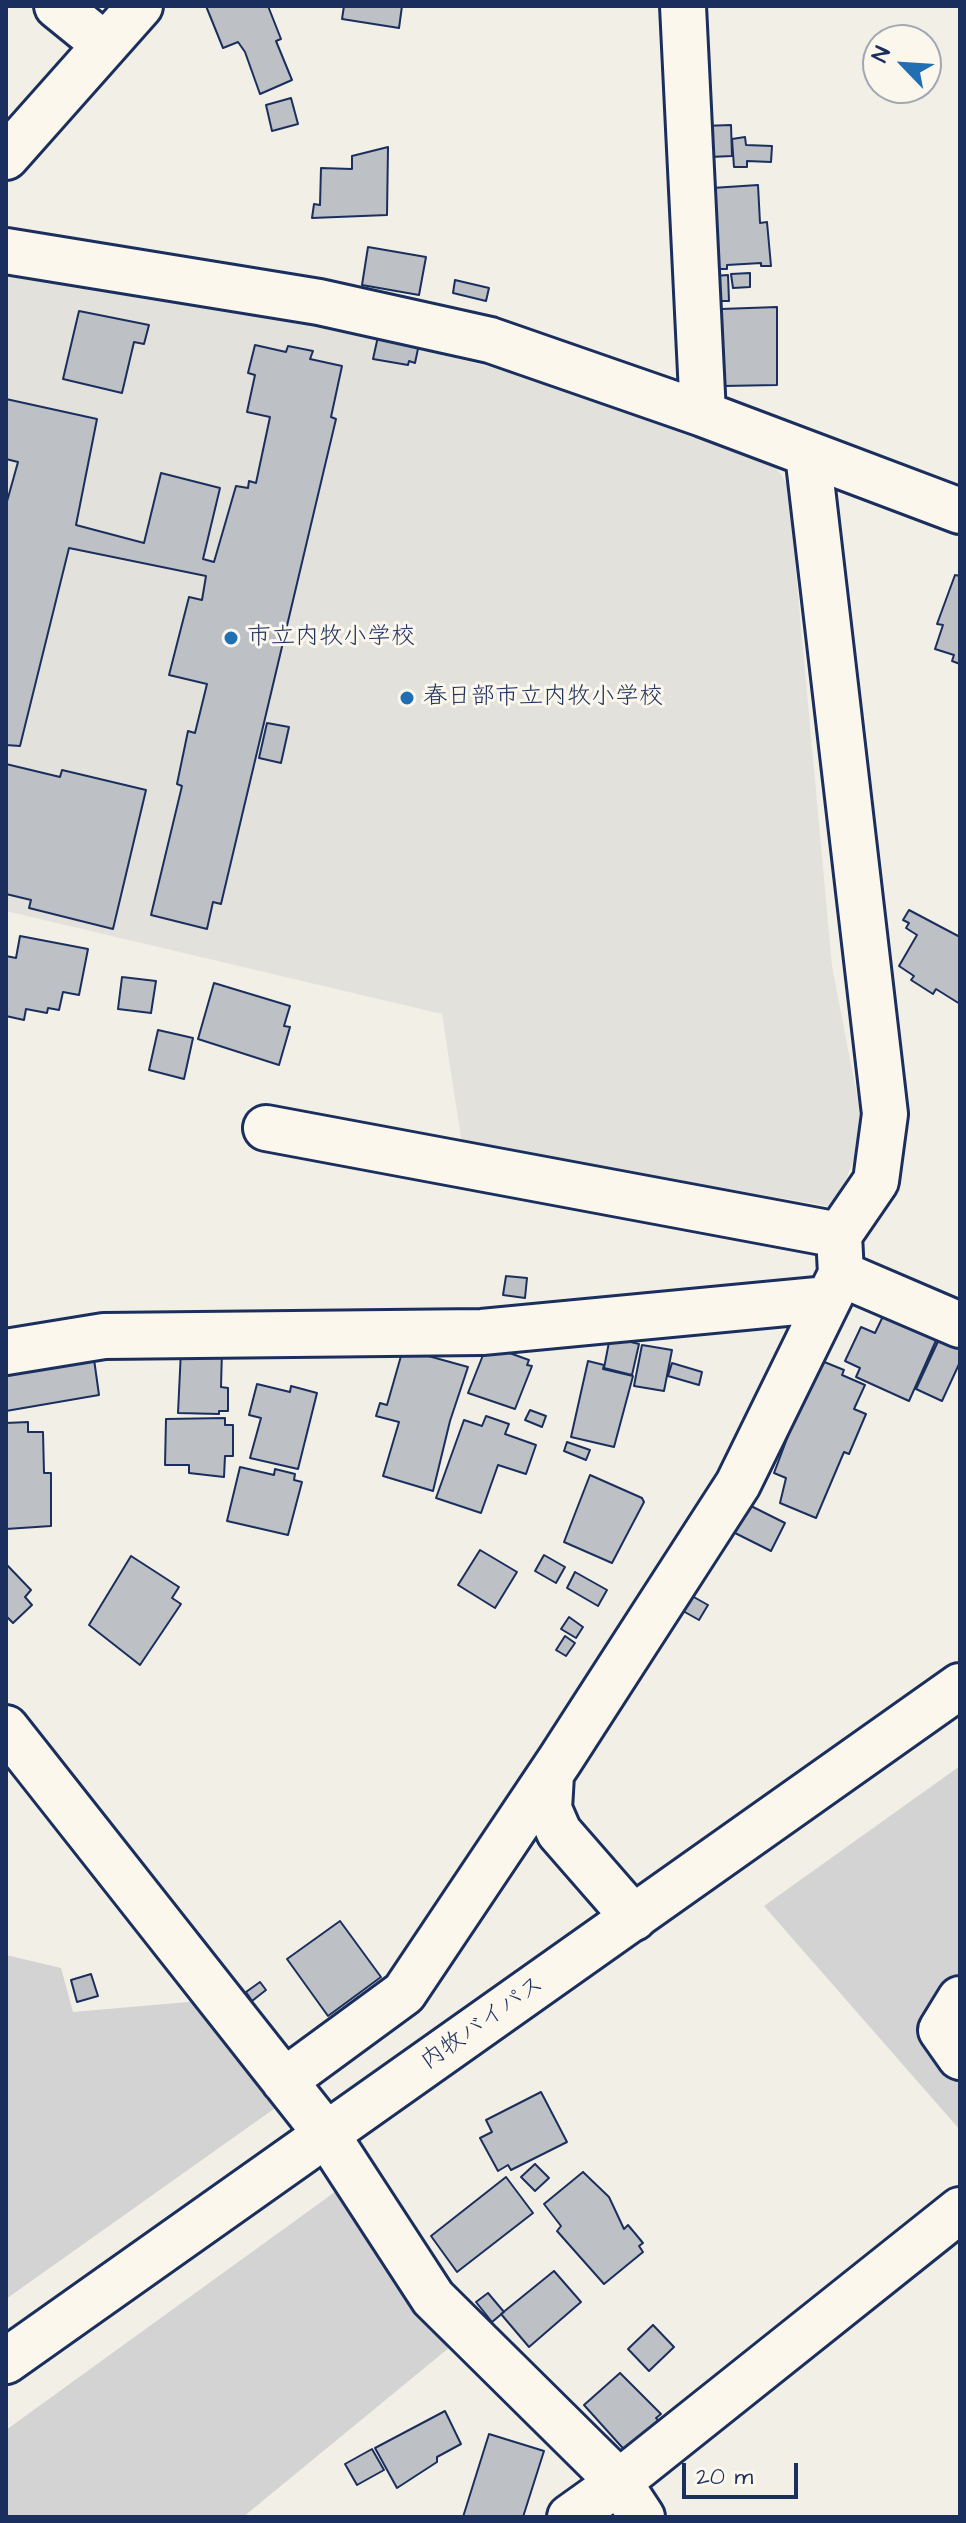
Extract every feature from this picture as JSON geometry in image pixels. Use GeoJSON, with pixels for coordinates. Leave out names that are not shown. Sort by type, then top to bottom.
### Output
{"type":"FeatureCollection","features":[{"type":"Feature","properties":{"kind":"street"},"geometry":{"type":"LineString","coordinates":[[57,6],[105,45]]}},
{"type":"Feature","properties":{"kind":"street"},"geometry":{"type":"LineString","coordinates":[[6,157],[140,6]]}},
{"type":"Feature","properties":{"kind":"street"},"geometry":{"type":"LineString","coordinates":[[683,6],[703,414]]}},
{"type":"Feature","properties":{"kind":"street"},"geometry":{"type":"LineString","coordinates":[[6,251],[319,302],[490,340],[703,414],[960,511]]}},
{"type":"Feature","properties":{"kind":"street"},"geometry":{"type":"LineString","coordinates":[[284,2081],[404,1993],[551,1775],[738,1484],[876,1181],[885,1114],[808,454]]}},
{"type":"Feature","properties":{"kind":"street"},"geometry":{"type":"LineString","coordinates":[[266,1128],[836,1269],[960,1325]]}},
{"type":"Feature","properties":{"kind":"street"},"geometry":{"type":"LineString","coordinates":[[6,1352],[104,1336],[482,1332],[836,1269]]}},
{"type":"Feature","properties":{"kind":"street","name":"内牧バイパス"},"geometry":{"type":"LineString","coordinates":[[6,2361],[960,1686]]}},
{"type":"Feature","properties":{"kind":"street"},"geometry":{"type":"LineString","coordinates":[[6,1728],[327,2135],[433,2298],[631,2500]]}},
{"type":"Feature","properties":{"kind":"street"},"geometry":{"type":"LineString","coordinates":[[551,1775],[549,1809],[559,1832],[634,1918]]}},
{"type":"Feature","properties":{"kind":"street"},"geometry":{"type":"LineString","coordinates":[[960,1999],[941,2030],[960,2057]]}},
{"type":"Feature","properties":{"kind":"street"},"geometry":{"type":"LineString","coordinates":[[570,2517],[631,2500],[960,2210]]}},
{"type":"Feature","properties":{"kind":"shaded area","name":"春日部市立内牧小学校"},"geometry":{"type":"Polygon","coordinates":[[[6,271],[126,289],[338,329],[530,377],[775,466],[788,485],[832,966],[860,1111],[854,1160],[834,1207],[462,1144],[442,1014],[6,911],[6,271]]]}},
{"type":"Feature","properties":{"kind":"shaded area"},"geometry":{"type":"Polygon","coordinates":[[[960,1766],[960,2130],[764,1906],[960,1766]]]}},
{"type":"Feature","properties":{"kind":"shaded area"},"geometry":{"type":"Polygon","coordinates":[[[6,1955],[61,1968],[73,2012],[200,2001],[278,2106],[6,2299],[6,1955]]]}},
{"type":"Feature","properties":{"kind":"shaded area"},"geometry":{"type":"Polygon","coordinates":[[[339,2189],[450,2347],[243,2517],[6,2517],[6,2430],[339,2189]]]}},
{"type":"Feature","properties":{"kind":"building"},"geometry":{"type":"Polygon","coordinates":[[[206,6],[268,6],[281,39],[276,41],[292,80],[260,94],[245,52],[238,42],[223,48],[206,6]]]}},
{"type":"Feature","properties":{"kind":"building"},"geometry":{"type":"Polygon","coordinates":[[[344,6],[402,6],[399,28],[342,19],[344,6]]]}},
{"type":"Feature","properties":{"kind":"building"},"geometry":{"type":"Polygon","coordinates":[[[291,98],[298,124],[272,131],[266,105],[291,98]]]}},
{"type":"Feature","properties":{"kind":"building"},"geometry":{"type":"Polygon","coordinates":[[[731,125],[732,156],[710,157],[703,126],[731,125]]]}},
{"type":"Feature","properties":{"kind":"building"},"geometry":{"type":"Polygon","coordinates":[[[745,137],[746,145],[772,146],[771,162],[747,161],[747,167],[734,167],[732,139],[745,137]]]}},
{"type":"Feature","properties":{"kind":"building"},"geometry":{"type":"Polygon","coordinates":[[[388,147],[387,215],[312,218],[314,204],[320,205],[321,168],[352,169],[352,156],[388,147]]]}},
{"type":"Feature","properties":{"kind":"building"},"geometry":{"type":"Polygon","coordinates":[[[758,185],[760,223],[767,222],[771,266],[761,266],[761,263],[727,265],[727,269],[721,269],[716,265],[712,188],[758,185]]]}},
{"type":"Feature","properties":{"kind":"building"},"geometry":{"type":"Polygon","coordinates":[[[368,247],[426,257],[419,295],[362,285],[368,247]]]}},
{"type":"Feature","properties":{"kind":"building"},"geometry":{"type":"Polygon","coordinates":[[[750,273],[750,287],[733,288],[731,274],[750,273]]]}},
{"type":"Feature","properties":{"kind":"building"},"geometry":{"type":"Polygon","coordinates":[[[728,275],[729,301],[715,301],[714,276],[728,275]]]}},
{"type":"Feature","properties":{"kind":"building"},"geometry":{"type":"Polygon","coordinates":[[[455,280],[489,288],[486,301],[453,293],[455,280]]]}},
{"type":"Feature","properties":{"kind":"building"},"geometry":{"type":"Polygon","coordinates":[[[777,307],[777,385],[723,386],[721,309],[777,307]]]}},
{"type":"Feature","properties":{"kind":"building"},"geometry":{"type":"Polygon","coordinates":[[[79,311],[149,325],[144,344],[134,342],[122,393],[63,379],[79,311]]]}},
{"type":"Feature","properties":{"kind":"building"},"geometry":{"type":"Polygon","coordinates":[[[379,332],[419,344],[415,363],[409,361],[408,365],[373,359],[379,332]]]}},
{"type":"Feature","properties":{"kind":"building","name":"市立内牧小学校"},"geometry":{"type":"Polygon","coordinates":[[[255,345],[286,352],[288,346],[313,351],[310,359],[342,366],[331,417],[336,419],[221,904],[213,902],[207,929],[151,915],[182,786],[177,784],[188,731],[195,733],[207,684],[169,675],[189,597],[202,600],[206,576],[69,548],[20,746],[6,745],[6,505],[18,462],[6,459],[6,399],[97,419],[76,525],[144,543],[161,473],[220,488],[203,559],[214,562],[236,486],[248,488],[249,481],[256,483],[270,417],[247,412],[255,375],[248,373],[255,345]]]}},
{"type":"Feature","properties":{"kind":"building"},"geometry":{"type":"Polygon","coordinates":[[[955,575],[960,576],[960,664],[952,661],[954,655],[935,649],[943,625],[937,624],[955,575]]]}},
{"type":"Feature","properties":{"kind":"building"},"geometry":{"type":"Polygon","coordinates":[[[267,723],[289,727],[281,763],[259,758],[267,723]]]}},
{"type":"Feature","properties":{"kind":"building"},"geometry":{"type":"Polygon","coordinates":[[[6,764],[60,777],[62,770],[146,790],[113,929],[29,908],[31,900],[6,894],[6,764]]]}},
{"type":"Feature","properties":{"kind":"building"},"geometry":{"type":"Polygon","coordinates":[[[909,910],[960,937],[960,1004],[936,989],[933,994],[911,980],[914,976],[899,966],[917,935],[906,928],[909,923],[903,920],[909,910]]]}},
{"type":"Feature","properties":{"kind":"building"},"geometry":{"type":"Polygon","coordinates":[[[20,936],[88,949],[79,995],[63,992],[59,1010],[48,1008],[47,1013],[26,1009],[24,1020],[6,1016],[6,956],[16,958],[20,936]]]}},
{"type":"Feature","properties":{"kind":"building"},"geometry":{"type":"Polygon","coordinates":[[[122,977],[156,981],[151,1013],[118,1009],[122,977]]]}},
{"type":"Feature","properties":{"kind":"building"},"geometry":{"type":"Polygon","coordinates":[[[214,983],[290,1006],[284,1026],[290,1027],[279,1065],[198,1039],[214,983]]]}},
{"type":"Feature","properties":{"kind":"building"},"geometry":{"type":"Polygon","coordinates":[[[158,1030],[193,1038],[184,1079],[149,1070],[158,1030]]]}},
{"type":"Feature","properties":{"kind":"building"},"geometry":{"type":"Polygon","coordinates":[[[506,1276],[527,1278],[525,1298],[503,1295],[506,1276]]]}},
{"type":"Feature","properties":{"kind":"building"},"geometry":{"type":"Polygon","coordinates":[[[885,1312],[938,1336],[909,1401],[856,1377],[860,1368],[845,1361],[861,1327],[875,1333],[885,1312]]]}},
{"type":"Feature","properties":{"kind":"building"},"geometry":{"type":"Polygon","coordinates":[[[941,1335],[958,1343],[960,1348],[960,1362],[942,1401],[916,1389],[941,1335]]]}},
{"type":"Feature","properties":{"kind":"building"},"geometry":{"type":"Polygon","coordinates":[[[610,1337],[639,1344],[632,1375],[604,1368],[610,1337]]]}},
{"type":"Feature","properties":{"kind":"building"},"geometry":{"type":"Polygon","coordinates":[[[487,1345],[529,1360],[527,1365],[532,1366],[515,1409],[468,1393],[487,1345]]]}},
{"type":"Feature","properties":{"kind":"building"},"geometry":{"type":"Polygon","coordinates":[[[642,1345],[672,1350],[664,1391],[634,1386],[642,1345]]]}},
{"type":"Feature","properties":{"kind":"building"},"geometry":{"type":"Polygon","coordinates":[[[403,1349],[468,1367],[450,1421],[433,1491],[383,1476],[399,1422],[376,1416],[380,1403],[387,1405],[403,1349]]]}},
{"type":"Feature","properties":{"kind":"building"},"geometry":{"type":"Polygon","coordinates":[[[181,1350],[222,1350],[221,1387],[228,1388],[228,1411],[219,1411],[219,1414],[178,1413],[181,1350]]]}},
{"type":"Feature","properties":{"kind":"building"},"geometry":{"type":"Polygon","coordinates":[[[93,1352],[99,1395],[6,1411],[6,1366],[93,1352]]]}},
{"type":"Feature","properties":{"kind":"building"},"geometry":{"type":"Polygon","coordinates":[[[817,1359],[844,1370],[842,1375],[865,1385],[854,1409],[866,1414],[849,1454],[844,1452],[816,1518],[780,1503],[786,1478],[774,1473],[817,1359]]]}},
{"type":"Feature","properties":{"kind":"building"},"geometry":{"type":"Polygon","coordinates":[[[588,1361],[604,1365],[603,1369],[633,1376],[614,1447],[571,1437],[588,1361]]]}},
{"type":"Feature","properties":{"kind":"building"},"geometry":{"type":"Polygon","coordinates":[[[672,1363],[702,1372],[699,1385],[668,1376],[672,1363]]]}},
{"type":"Feature","properties":{"kind":"building"},"geometry":{"type":"Polygon","coordinates":[[[257,1384],[290,1392],[291,1386],[317,1393],[298,1469],[250,1458],[261,1418],[249,1415],[257,1384]]]}},
{"type":"Feature","properties":{"kind":"building"},"geometry":{"type":"Polygon","coordinates":[[[530,1410],[546,1416],[542,1427],[525,1420],[530,1410]]]}},
{"type":"Feature","properties":{"kind":"building"},"geometry":{"type":"Polygon","coordinates":[[[486,1416],[509,1424],[505,1434],[536,1445],[526,1474],[498,1465],[481,1513],[436,1498],[464,1420],[482,1426],[486,1416]]]}},
{"type":"Feature","properties":{"kind":"building"},"geometry":{"type":"Polygon","coordinates":[[[225,1418],[225,1425],[233,1425],[233,1456],[225,1456],[224,1477],[189,1473],[189,1465],[165,1465],[166,1419],[225,1418]]]}},
{"type":"Feature","properties":{"kind":"building"},"geometry":{"type":"Polygon","coordinates":[[[28,1422],[28,1432],[43,1432],[44,1473],[51,1473],[51,1526],[6,1529],[6,1423],[28,1422]]]}},
{"type":"Feature","properties":{"kind":"building"},"geometry":{"type":"Polygon","coordinates":[[[567,1442],[590,1450],[586,1460],[564,1451],[567,1442]]]}},
{"type":"Feature","properties":{"kind":"building"},"geometry":{"type":"Polygon","coordinates":[[[240,1467],[274,1475],[275,1469],[295,1474],[294,1480],[302,1482],[288,1535],[227,1521],[240,1467]]]}},
{"type":"Feature","properties":{"kind":"building"},"geometry":{"type":"Polygon","coordinates":[[[590,1475],[642,1498],[644,1502],[612,1563],[564,1542],[590,1475]]]}},
{"type":"Feature","properties":{"kind":"building"},"geometry":{"type":"Polygon","coordinates":[[[737,1499],[785,1523],[771,1551],[723,1527],[737,1499]]]}},
{"type":"Feature","properties":{"kind":"building"},"geometry":{"type":"Polygon","coordinates":[[[480,1550],[517,1572],[495,1608],[458,1585],[480,1550]]]}},
{"type":"Feature","properties":{"kind":"building"},"geometry":{"type":"Polygon","coordinates":[[[544,1555],[565,1567],[556,1583],[535,1571],[544,1555]]]}},
{"type":"Feature","properties":{"kind":"building"},"geometry":{"type":"Polygon","coordinates":[[[131,1556],[179,1587],[172,1598],[181,1604],[140,1665],[89,1625],[131,1556]]]}},
{"type":"Feature","properties":{"kind":"building"},"geometry":{"type":"Polygon","coordinates":[[[6,1564],[31,1590],[25,1597],[32,1605],[13,1623],[6,1616],[6,1564]]]}},
{"type":"Feature","properties":{"kind":"building"},"geometry":{"type":"Polygon","coordinates":[[[575,1572],[607,1590],[598,1606],[567,1588],[575,1572]]]}},
{"type":"Feature","properties":{"kind":"building"},"geometry":{"type":"Polygon","coordinates":[[[692,1596],[708,1605],[699,1620],[683,1611],[692,1596]]]}},
{"type":"Feature","properties":{"kind":"building"},"geometry":{"type":"Polygon","coordinates":[[[569,1617],[583,1627],[576,1638],[561,1629],[569,1617]]]}},
{"type":"Feature","properties":{"kind":"building"},"geometry":{"type":"Polygon","coordinates":[[[565,1636],[575,1643],[566,1656],[556,1650],[565,1636]]]}},
{"type":"Feature","properties":{"kind":"building"},"geometry":{"type":"Polygon","coordinates":[[[340,1921],[381,1977],[328,2016],[287,1959],[340,1921]]]}},
{"type":"Feature","properties":{"kind":"building"},"geometry":{"type":"Polygon","coordinates":[[[91,1974],[98,1996],[77,2002],[71,1980],[91,1974]]]}},
{"type":"Feature","properties":{"kind":"building"},"geometry":{"type":"Polygon","coordinates":[[[260,1982],[266,1990],[252,2001],[246,1992],[260,1982]]]}},
{"type":"Feature","properties":{"kind":"building"},"geometry":{"type":"Polygon","coordinates":[[[541,2092],[567,2142],[511,2170],[508,2165],[498,2171],[480,2138],[492,2132],[486,2120],[541,2092]]]}},
{"type":"Feature","properties":{"kind":"building"},"geometry":{"type":"Polygon","coordinates":[[[535,2164],[549,2178],[535,2191],[521,2177],[535,2164]]]}},
{"type":"Feature","properties":{"kind":"building"},"geometry":{"type":"Polygon","coordinates":[[[583,2172],[609,2197],[624,2229],[628,2225],[643,2243],[639,2246],[643,2252],[604,2284],[557,2231],[561,2226],[544,2204],[583,2172]]]}},
{"type":"Feature","properties":{"kind":"building"},"geometry":{"type":"Polygon","coordinates":[[[506,2177],[533,2213],[457,2272],[431,2236],[506,2177]]]}},
{"type":"Feature","properties":{"kind":"building"},"geometry":{"type":"Polygon","coordinates":[[[554,2271],[581,2302],[529,2347],[501,2314],[554,2271]]]}},
{"type":"Feature","properties":{"kind":"building"},"geometry":{"type":"Polygon","coordinates":[[[488,2293],[504,2312],[492,2322],[476,2302],[488,2293]]]}},
{"type":"Feature","properties":{"kind":"building"},"geometry":{"type":"Polygon","coordinates":[[[653,2325],[674,2347],[649,2371],[628,2349],[653,2325]]]}},
{"type":"Feature","properties":{"kind":"building"},"geometry":{"type":"Polygon","coordinates":[[[620,2373],[661,2414],[656,2418],[663,2425],[629,2455],[584,2405],[620,2373]]]}},
{"type":"Feature","properties":{"kind":"building"},"geometry":{"type":"Polygon","coordinates":[[[445,2411],[461,2444],[437,2457],[437,2462],[397,2488],[375,2448],[445,2411]]]}},
{"type":"Feature","properties":{"kind":"building"},"geometry":{"type":"Polygon","coordinates":[[[489,2434],[544,2451],[523,2517],[463,2517],[489,2434]]]}},
{"type":"Feature","properties":{"kind":"building"},"geometry":{"type":"Polygon","coordinates":[[[372,2449],[384,2470],[357,2485],[345,2464],[372,2449]]]}},
{"type":"Feature","properties":{"kind":"place","name":"市立内牧小学校"},"geometry":{"type":"Point","coordinates":[231,638]}},
{"type":"Feature","properties":{"kind":"place","name":"春日部市立内牧小学校"},"geometry":{"type":"Point","coordinates":[407,698]}}]}
